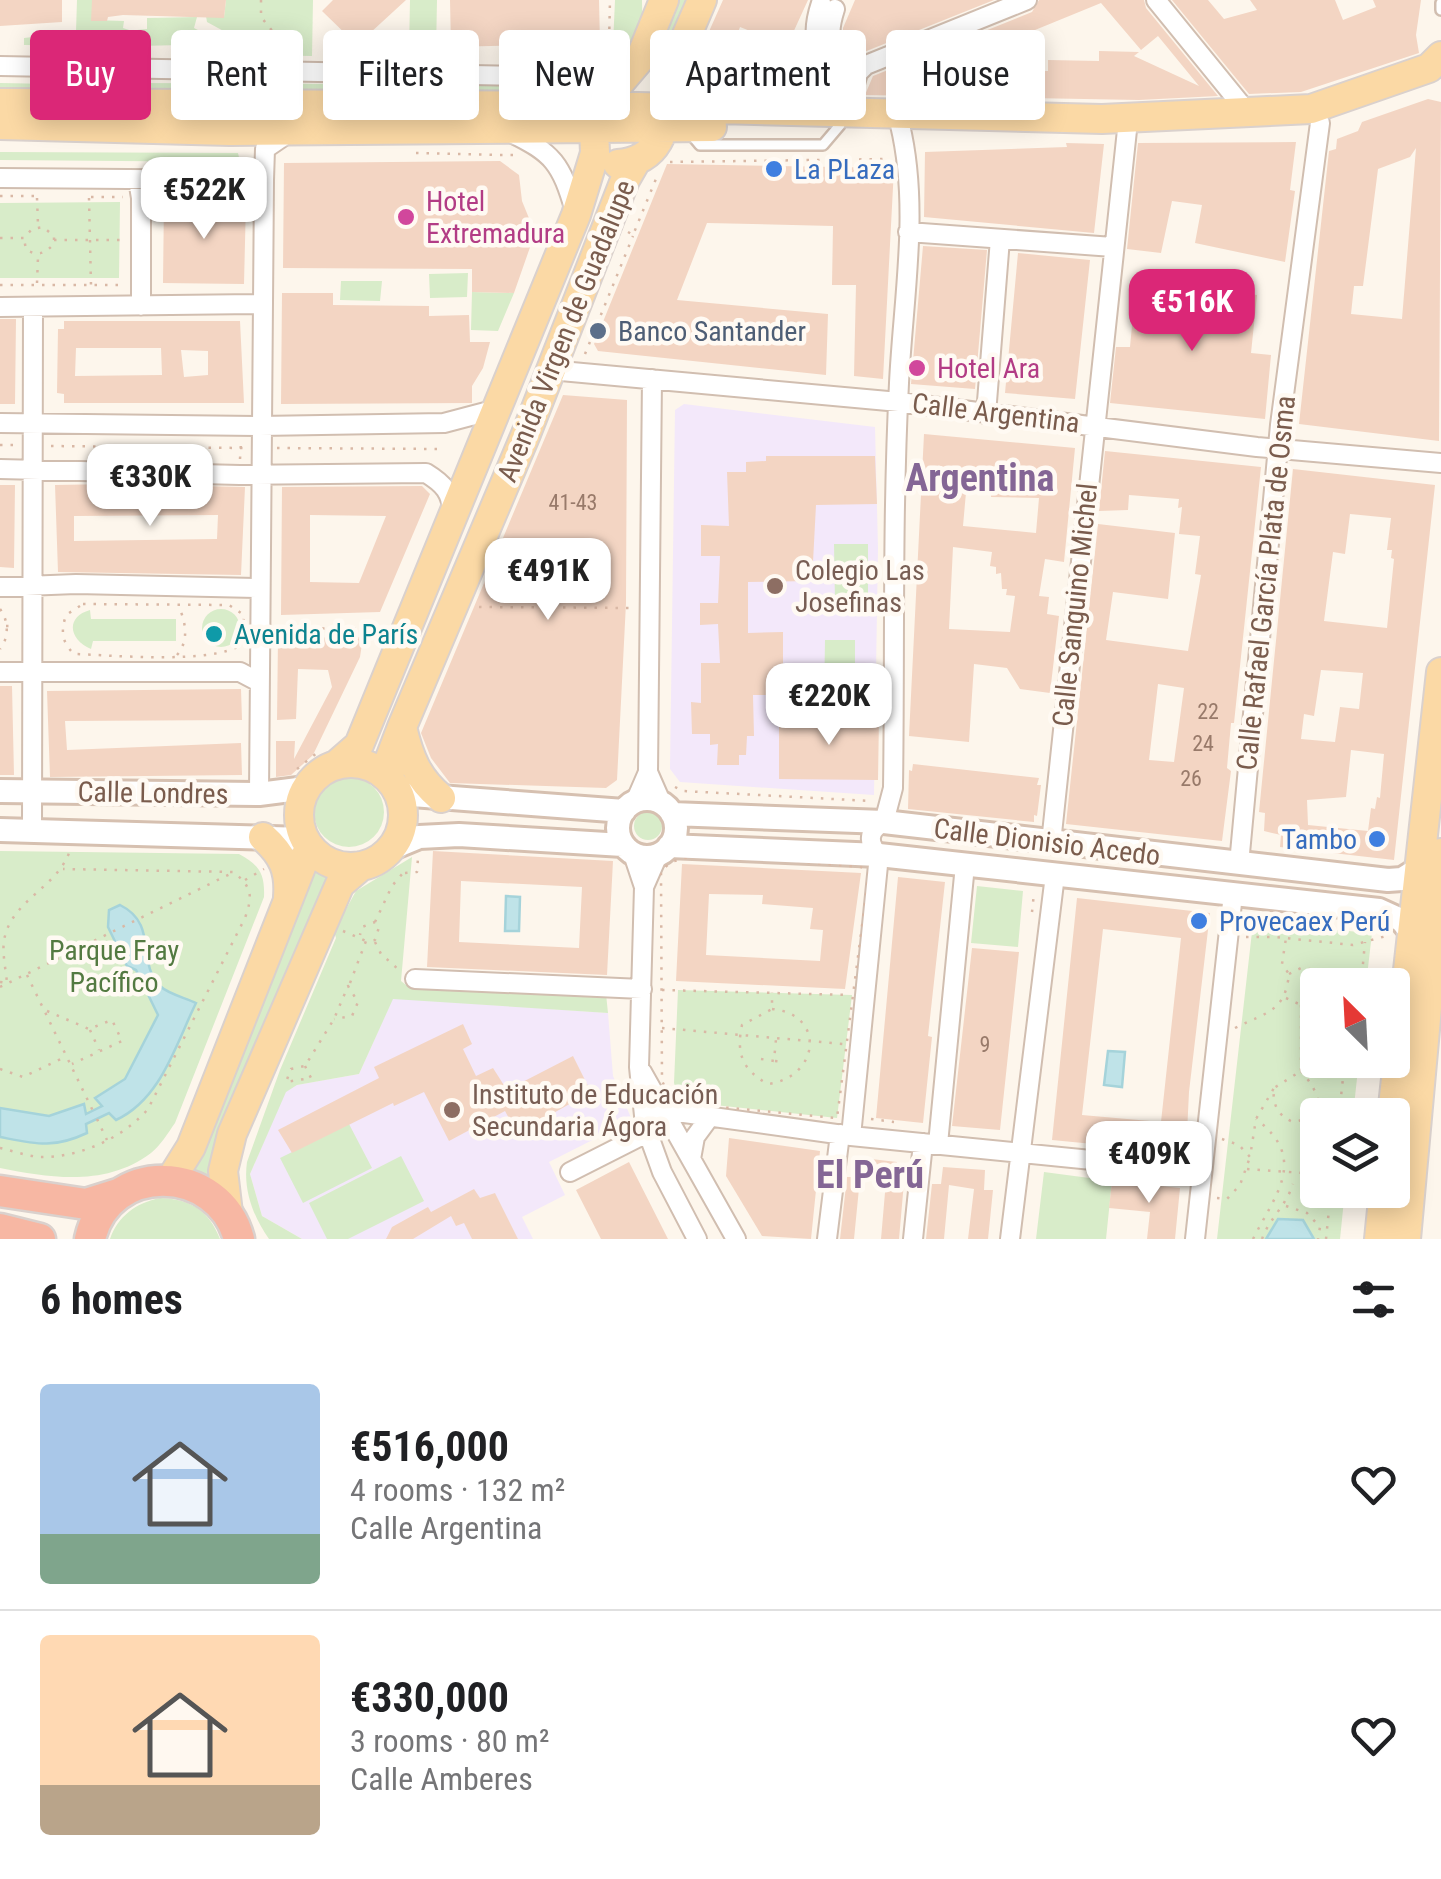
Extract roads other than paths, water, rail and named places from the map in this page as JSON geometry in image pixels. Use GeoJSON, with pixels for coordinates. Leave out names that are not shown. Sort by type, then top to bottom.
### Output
{"type":"FeatureCollection","features":[{"type":"Feature","properties":{"kind":"highway"},"geometry":{"type":"LineString","coordinates":[[0,1191],[86,1204],[142,1182],[171,1179],[201,1188],[234,1226]]}},
{"type":"Feature","properties":{"kind":"highway"},"geometry":{"type":"LineString","coordinates":[[90,1239],[99,1216],[120,1193]]}},
{"type":"Feature","properties":{"kind":"highway"},"geometry":{"type":"LineString","coordinates":[[0,1229],[40,1239]]}},
{"type":"Feature","properties":{"kind":"main road"},"geometry":{"type":"LineString","coordinates":[[630,71],[640,59],[664,0]]}},
{"type":"Feature","properties":{"kind":"main road"},"geometry":{"type":"LineString","coordinates":[[689,30],[702,0]]}},
{"type":"Feature","properties":{"kind":"main road"},"geometry":{"type":"LineString","coordinates":[[866,111],[1102,119],[1311,109],[1438,74]]}},
{"type":"Feature","properties":{"kind":"main road"},"geometry":{"type":"LineString","coordinates":[[866,116],[900,125],[1242,130],[1320,124],[1438,74]]}},
{"type":"Feature","properties":{"kind":"main road"},"geometry":{"type":"LineString","coordinates":[[151,104],[499,97]]}},
{"type":"Feature","properties":{"kind":"main road"},"geometry":{"type":"LineString","coordinates":[[0,103],[30,103]]}},
{"type":"Feature","properties":{"kind":"main road"},"geometry":{"type":"LineString","coordinates":[[0,125],[291,131],[499,128],[574,120]]}},
{"type":"Feature","properties":{"kind":"main road","name":"Avenida Virgen de Guadalupe"},"geometry":{"type":"LineString","coordinates":[[332,756],[359,745],[498,409],[576,215],[593,120]]}},
{"type":"Feature","properties":{"kind":"main road"},"geometry":{"type":"LineString","coordinates":[[594,120],[614,164],[636,161]]}},
{"type":"Feature","properties":{"kind":"main road","name":"Avenida Virgen de Guadalupe"},"geometry":{"type":"LineString","coordinates":[[394,787],[389,761],[402,727],[428,678],[550,370],[621,228],[636,161],[652,149],[668,120]]}},
{"type":"Feature","properties":{"kind":"main road"},"geometry":{"type":"LineString","coordinates":[[1406,1239],[1424,1019],[1441,672]]}},
{"type":"Feature","properties":{"kind":"main road"},"geometry":{"type":"LineString","coordinates":[[402,727],[412,765],[441,798]]}},
{"type":"Feature","properties":{"kind":"main road"},"geometry":{"type":"LineString","coordinates":[[361,866],[332,864],[307,843],[299,819],[298,782],[324,770],[332,756],[365,765],[394,787],[441,798],[535,798],[629,806],[667,800],[676,830],[664,850],[650,857],[628,850],[459,836],[418,837],[397,861]]}},
{"type":"Feature","properties":{"kind":"main road","name":"Calle Londres"},"geometry":{"type":"LineString","coordinates":[[0,791],[260,794],[298,782]]}},
{"type":"Feature","properties":{"kind":"main road"},"geometry":{"type":"LineString","coordinates":[[394,787],[402,822],[397,861]]}},
{"type":"Feature","properties":{"kind":"main road","name":"Calle Dionisio Acedo"},"geometry":{"type":"LineString","coordinates":[[667,800],[1388,880],[1402,879],[1433,863]]}},
{"type":"Feature","properties":{"kind":"main road"},"geometry":{"type":"LineString","coordinates":[[628,850],[618,828],[629,806]]}},
{"type":"Feature","properties":{"kind":"main road","name":"Calle Londres"},"geometry":{"type":"LineString","coordinates":[[0,830],[263,837],[307,843]]}},
{"type":"Feature","properties":{"kind":"main road"},"geometry":{"type":"LineString","coordinates":[[263,837],[288,869],[287,908]]}},
{"type":"Feature","properties":{"kind":"main road"},"geometry":{"type":"LineString","coordinates":[[171,1179],[191,1147],[287,908],[307,843]]}},
{"type":"Feature","properties":{"kind":"main road","name":"Calle Dionisio Acedo"},"geometry":{"type":"LineString","coordinates":[[664,850],[880,855],[1379,910],[1401,920],[1400,934]]}},
{"type":"Feature","properties":{"kind":"main road"},"geometry":{"type":"LineString","coordinates":[[234,1226],[223,1171],[232,1134],[340,884],[361,866],[377,860],[397,861]]}},
{"type":"Feature","properties":{"kind":"main road"},"geometry":{"type":"LineString","coordinates":[[1393,1098],[1400,934],[1433,863]]}},
{"type":"Feature","properties":{"kind":"main road"},"geometry":{"type":"LineString","coordinates":[[1388,880],[1415,902],[1428,920],[1424,1019]]}},
{"type":"Feature","properties":{"kind":"main road"},"geometry":{"type":"LineString","coordinates":[[1379,910],[1404,910],[1415,902]]}},
{"type":"Feature","properties":{"kind":"main road"},"geometry":{"type":"LineString","coordinates":[[1379,1239],[1382,1208]]}},
{"type":"Feature","properties":{"kind":"street"},"geometry":{"type":"LineString","coordinates":[[866,65],[1027,0]]}},
{"type":"Feature","properties":{"kind":"street"},"geometry":{"type":"LineString","coordinates":[[1156,0],[1248,113]]}},
{"type":"Feature","properties":{"kind":"street"},"geometry":{"type":"LineString","coordinates":[[828,30],[830,3]]}},
{"type":"Feature","properties":{"kind":"street"},"geometry":{"type":"LineString","coordinates":[[814,30],[830,3]]}},
{"type":"Feature","properties":{"kind":"street"},"geometry":{"type":"LineString","coordinates":[[0,66],[30,67]]}},
{"type":"Feature","properties":{"kind":"street"},"geometry":{"type":"LineString","coordinates":[[151,69],[499,75]]}},
{"type":"Feature","properties":{"kind":"street","name":"Calle Rafael García Plata de Osma"},"geometry":{"type":"LineString","coordinates":[[1235,894],[1225,872],[1239,864],[1278,449],[1320,124]]}},
{"type":"Feature","properties":{"kind":"street"},"geometry":{"type":"LineString","coordinates":[[827,1239],[846,1135],[859,995],[880,855],[891,844],[893,835],[884,822],[893,788],[899,402],[908,232],[908,160],[900,125]]}},
{"type":"Feature","properties":{"kind":"street"},"geometry":{"type":"LineString","coordinates":[[499,128],[540,146],[564,174],[576,215]]}},
{"type":"Feature","properties":{"kind":"street","name":"Calle Sanguino Michel"},"geometry":{"type":"LineString","coordinates":[[1050,842],[1127,130]]}},
{"type":"Feature","properties":{"kind":"street"},"geometry":{"type":"LineString","coordinates":[[260,794],[260,304],[264,180],[266,149],[291,131]]}},
{"type":"Feature","properties":{"kind":"street"},"geometry":{"type":"LineString","coordinates":[[0,178],[264,180]]}},
{"type":"Feature","properties":{"kind":"street"},"geometry":{"type":"LineString","coordinates":[[138,180],[142,198],[141,306]]}},
{"type":"Feature","properties":{"kind":"street"},"geometry":{"type":"LineString","coordinates":[[908,232],[1113,247]]}},
{"type":"Feature","properties":{"kind":"street"},"geometry":{"type":"LineString","coordinates":[[986,414],[1000,238]]}},
{"type":"Feature","properties":{"kind":"street"},"geometry":{"type":"LineString","coordinates":[[0,308],[260,304]]}},
{"type":"Feature","properties":{"kind":"street"},"geometry":{"type":"LineString","coordinates":[[32,831],[33,308]]}},
{"type":"Feature","properties":{"kind":"street","name":"Calle Argentina"},"geometry":{"type":"LineString","coordinates":[[550,370],[899,402],[1278,449],[1441,463]]}},
{"type":"Feature","properties":{"kind":"street"},"geometry":{"type":"LineString","coordinates":[[629,806],[648,772],[652,379]]}},
{"type":"Feature","properties":{"kind":"street"},"geometry":{"type":"LineString","coordinates":[[0,423],[260,426],[444,422],[498,409]]}},
{"type":"Feature","properties":{"kind":"street"},"geometry":{"type":"LineString","coordinates":[[0,470],[426,473],[444,484],[452,500],[453,515]]}},
{"type":"Feature","properties":{"kind":"street"},"geometry":{"type":"LineString","coordinates":[[0,587],[259,588]]}},
{"type":"Feature","properties":{"kind":"street"},"geometry":{"type":"LineString","coordinates":[[0,672],[240,672],[258,682]]}},
{"type":"Feature","properties":{"kind":"street"},"geometry":{"type":"LineString","coordinates":[[648,772],[667,800]]}},
{"type":"Feature","properties":{"kind":"street"},"geometry":{"type":"LineString","coordinates":[[628,850],[652,888]]}},
{"type":"Feature","properties":{"kind":"street"},"geometry":{"type":"LineString","coordinates":[[664,850],[652,888],[652,989],[639,1067],[647,1133],[662,1172],[697,1239]]}},
{"type":"Feature","properties":{"kind":"street"},"geometry":{"type":"LineString","coordinates":[[913,1239],[930,1144],[965,865]]}},
{"type":"Feature","properties":{"kind":"street"},"geometry":{"type":"LineString","coordinates":[[1010,1239],[1055,875]]}},
{"type":"Feature","properties":{"kind":"street"},"geometry":{"type":"LineString","coordinates":[[1195,1239],[1235,894]]}},
{"type":"Feature","properties":{"kind":"street"},"geometry":{"type":"LineString","coordinates":[[415,980],[652,989]]}},
{"type":"Feature","properties":{"kind":"street"},"geometry":{"type":"LineString","coordinates":[[639,1067],[736,1239]]}},
{"type":"Feature","properties":{"kind":"street"},"geometry":{"type":"LineString","coordinates":[[570,1172],[671,1120],[709,1118],[1202,1171]]}},
{"type":"Feature","properties":{"kind":"street"},"geometry":{"type":"LineString","coordinates":[[691,1159],[695,1138],[709,1118]]}},
{"type":"Feature","properties":{"kind":"water"},"geometry":{"type":"Polygon","coordinates":[[[506,896],[520,897],[519,931],[505,931],[506,896]]]}},
{"type":"Feature","properties":{"kind":"water"},"geometry":{"type":"Polygon","coordinates":[[[120,905],[139,922],[153,977],[172,994],[196,1003],[165,1070],[145,1099],[131,1111],[116,1120],[109,1113],[86,1124],[87,1133],[75,1138],[44,1144],[0,1137],[0,1108],[49,1116],[84,1104],[86,1114],[102,1106],[95,1098],[125,1079],[158,1015],[136,970],[127,966],[108,927],[109,910],[120,905]]]}},
{"type":"Feature","properties":{"kind":"water"},"geometry":{"type":"Polygon","coordinates":[[[1108,1051],[1125,1052],[1122,1087],[1104,1085],[1108,1051]]]}},
{"type":"Feature","properties":{"kind":"water"},"geometry":{"type":"Polygon","coordinates":[[[1278,1219],[1303,1220],[1314,1239],[1266,1239],[1278,1219]]]}},
{"type":"Feature","properties":{"kind":"place","name":"La PLaza"},"geometry":{"type":"Point","coordinates":[774,169]}},
{"type":"Feature","properties":{"kind":"place","name":"Hotel Extremadura"},"geometry":{"type":"Point","coordinates":[406,217]}},
{"type":"Feature","properties":{"kind":"place","name":"Banco Santander"},"geometry":{"type":"Point","coordinates":[598,331]}},
{"type":"Feature","properties":{"kind":"place","name":"Hotel Ara"},"geometry":{"type":"Point","coordinates":[917,368]}},
{"type":"Feature","properties":{"kind":"place","name":"Colegio Las Josefinas"},"geometry":{"type":"Point","coordinates":[775,586]}},
{"type":"Feature","properties":{"kind":"place","name":"Avenida de París"},"geometry":{"type":"Point","coordinates":[214,634]}},
{"type":"Feature","properties":{"kind":"place","name":"Tambo"},"geometry":{"type":"Point","coordinates":[1377,839]}},
{"type":"Feature","properties":{"kind":"place","name":"Provecaex Perú"},"geometry":{"type":"Point","coordinates":[1199,921]}},
{"type":"Feature","properties":{"kind":"place","name":"Instituto de Educación Secundaria Ágora"},"geometry":{"type":"Point","coordinates":[452,1110]}},
{"type":"Feature","properties":{"kind":"district","name":"Argentina"},"geometry":{"type":"Point","coordinates":[980,478]}},
{"type":"Feature","properties":{"kind":"district","name":"El Perú"},"geometry":{"type":"Point","coordinates":[870,1175]}},
{"type":"Feature","properties":{"kind":"park label","name":"Parque Fray Pacífico"},"geometry":{"type":"Point","coordinates":[114,966]}}]}
